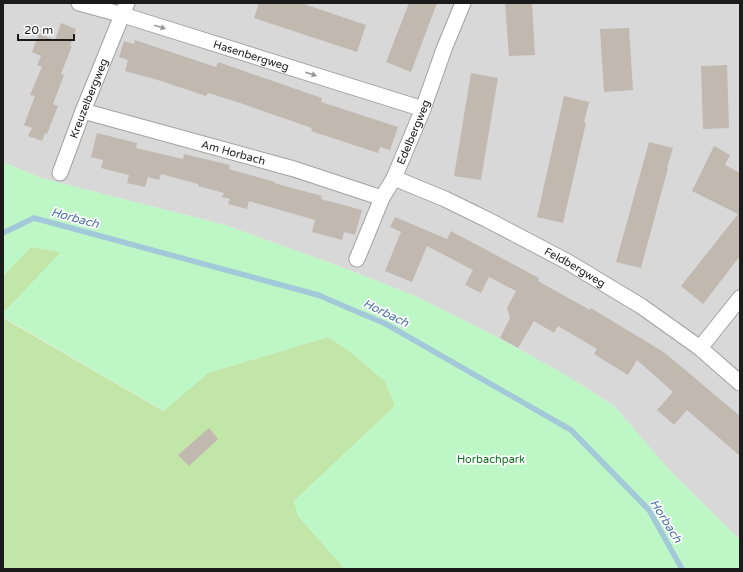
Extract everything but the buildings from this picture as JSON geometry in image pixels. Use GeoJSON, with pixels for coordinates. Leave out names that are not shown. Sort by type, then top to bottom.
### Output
{"type":"FeatureCollection","features":[{"type":"Feature","properties":{"kind":"street","name":"Hasenbergweg"},"geometry":{"type":"LineString","coordinates":[[79,3],[125,9],[423,109]]}},
{"type":"Feature","properties":{"kind":"street","name":"Edelbergweg"},"geometry":{"type":"LineString","coordinates":[[357,259],[382,198],[394,178],[423,109],[444,49],[463,3]]}},
{"type":"Feature","properties":{"kind":"street","name":"Kreuzelbergweg"},"geometry":{"type":"LineString","coordinates":[[60,173],[83,111],[125,9]]}},
{"type":"Feature","properties":{"kind":"street","name":"Am Horbach"},"geometry":{"type":"LineString","coordinates":[[83,111],[294,169],[382,198]]}},
{"type":"Feature","properties":{"kind":"street","name":"Feldbergweg"},"geometry":{"type":"LineString","coordinates":[[394,178],[488,220],[568,262],[641,306],[700,348],[740,383]]}},
{"type":"Feature","properties":{"kind":"street"},"geometry":{"type":"LineString","coordinates":[[700,348],[740,298]]}},
{"type":"Feature","properties":{"kind":"shaded area"},"geometry":{"type":"Polygon","coordinates":[[[3,3],[740,3],[740,540],[672,473],[614,406],[564,374],[497,337],[415,296],[347,269],[225,225],[41,178],[3,162],[3,3]]]}},
{"type":"Feature","properties":{"kind":"green space","name":"Horbachpark"},"geometry":{"type":"Polygon","coordinates":[[[3,162],[41,178],[225,225],[347,269],[415,296],[497,337],[564,374],[614,406],[672,473],[740,540],[740,569],[345,569],[298,516],[294,501],[395,406],[385,381],[348,350],[328,337],[208,373],[164,411],[3,317],[3,313],[61,252],[31,247],[3,276],[3,162]]]}},
{"type":"Feature","properties":{"kind":"green space"},"geometry":{"type":"Polygon","coordinates":[[[31,247],[62,252],[3,313],[3,276],[31,247]]]}},
{"type":"Feature","properties":{"kind":"green space"},"geometry":{"type":"Polygon","coordinates":[[[3,318],[163,411],[208,373],[328,337],[348,350],[385,381],[395,406],[294,501],[298,516],[345,569],[3,569],[3,318]]]}},
{"type":"Feature","properties":{"kind":"waterway","name":"Horbach"},"geometry":{"type":"LineString","coordinates":[[3,233],[34,218],[318,295],[386,324],[571,430],[649,510],[682,569]]}}]}
